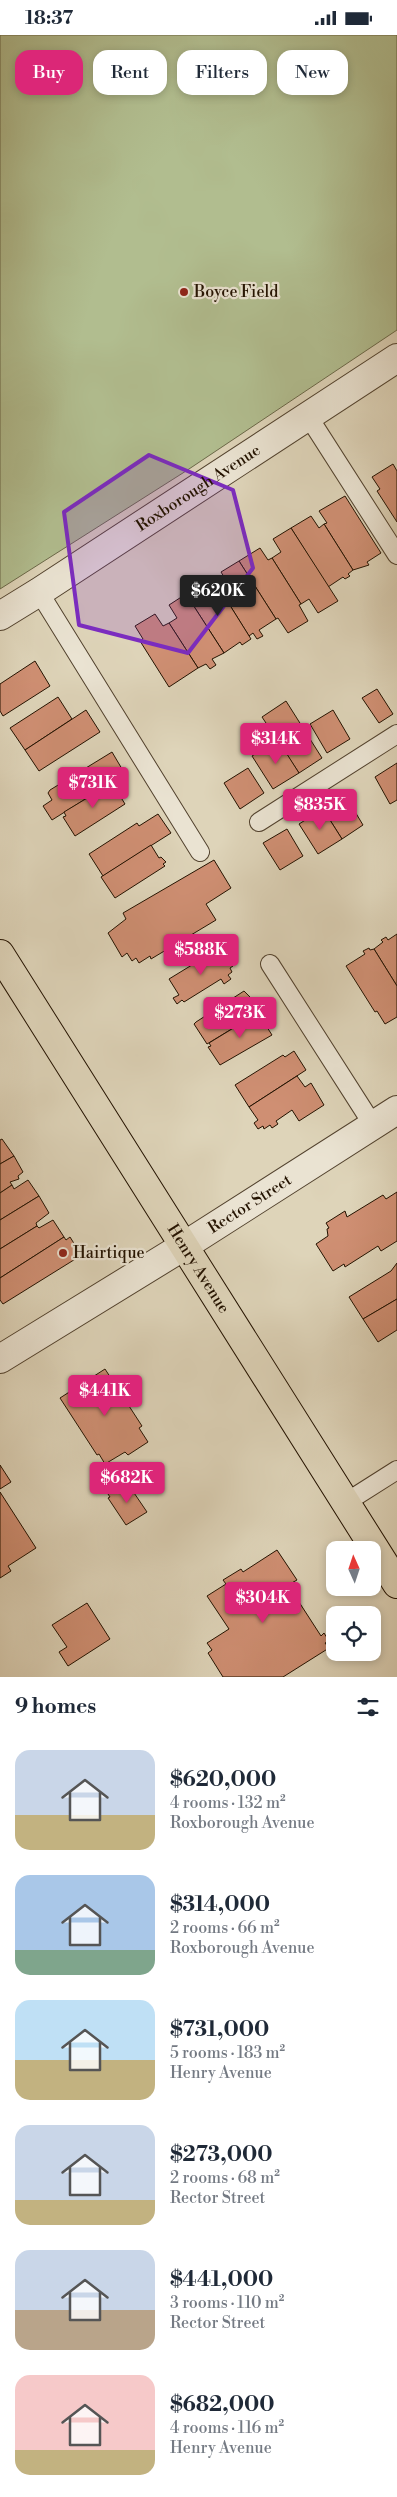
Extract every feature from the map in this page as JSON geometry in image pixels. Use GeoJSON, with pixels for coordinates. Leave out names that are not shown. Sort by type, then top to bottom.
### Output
{"type":"FeatureCollection","features":[{"type":"Feature","properties":{"kind":"main road","name":"Henry Avenue"},"geometry":{"type":"LineString","coordinates":[[0,954],[397,1584]]}},
{"type":"Feature","properties":{"kind":"street","name":"Roxborough Avenue"},"geometry":{"type":"LineString","coordinates":[[0,616],[39,593],[397,358]]}},
{"type":"Feature","properties":{"kind":"street","name":"Rector Street"},"geometry":{"type":"LineString","coordinates":[[0,1359],[184,1246],[397,1110]]}},
{"type":"Feature","properties":{"kind":"lane"},"geometry":{"type":"LineString","coordinates":[[308,416],[397,555]]}},
{"type":"Feature","properties":{"kind":"lane"},"geometry":{"type":"LineString","coordinates":[[39,593],[200,852]]}},
{"type":"Feature","properties":{"kind":"lane"},"geometry":{"type":"LineString","coordinates":[[259,821],[397,734]]}},
{"type":"Feature","properties":{"kind":"lane"},"geometry":{"type":"LineString","coordinates":[[270,965],[373,1125]]}},
{"type":"Feature","properties":{"kind":"lane"},"geometry":{"type":"LineString","coordinates":[[345,1503],[397,1470]]}},
{"type":"Feature","properties":{"kind":"highlighted area"},"geometry":{"type":"Polygon","coordinates":[[[149,455],[233,490],[253,568],[188,653],[79,625],[64,512],[149,455]]]}},
{"type":"Feature","properties":{"kind":"green space","name":"Boyce Field"},"geometry":{"type":"Polygon","coordinates":[[[0,35],[397,35],[397,330],[186,471],[0,589],[0,35]]]}},
{"type":"Feature","properties":{"kind":"building"},"geometry":{"type":"Polygon","coordinates":[[[393,464],[397,471],[397,522],[377,491],[380,489],[372,477],[393,464]]]}},
{"type":"Feature","properties":{"kind":"building"},"geometry":{"type":"Polygon","coordinates":[[[345,496],[381,553],[367,562],[369,565],[353,570],[324,524],[327,523],[319,511],[345,496]]]}},
{"type":"Feature","properties":{"kind":"building"},"geometry":{"type":"Polygon","coordinates":[[[311,516],[319,528],[324,524],[353,570],[348,574],[350,576],[345,579],[343,577],[328,587],[291,528],[311,516]]]}},
{"type":"Feature","properties":{"kind":"building"},"geometry":{"type":"Polygon","coordinates":[[[291,528],[338,601],[318,613],[309,599],[301,604],[272,558],[281,552],[273,539],[291,528]]]}},
{"type":"Feature","properties":{"kind":"building"},"geometry":{"type":"Polygon","coordinates":[[[260,548],[268,560],[272,558],[301,604],[299,605],[308,621],[288,633],[278,618],[276,619],[239,561],[260,548]]]}},
{"type":"Feature","properties":{"kind":"building"},"geometry":{"type":"Polygon","coordinates":[[[239,561],[276,619],[259,630],[263,636],[257,639],[253,633],[249,636],[221,591],[229,585],[221,572],[239,561]]]}},
{"type":"Feature","properties":{"kind":"building"},"geometry":{"type":"Polygon","coordinates":[[[208,581],[216,594],[221,591],[251,639],[242,645],[240,642],[224,653],[186,594],[208,581]]]}},
{"type":"Feature","properties":{"kind":"building"},"geometry":{"type":"Polygon","coordinates":[[[186,594],[224,653],[212,659],[216,665],[210,669],[206,664],[198,668],[169,623],[177,618],[169,605],[186,594]]]}},
{"type":"Feature","properties":{"kind":"building"},"geometry":{"type":"Polygon","coordinates":[[[155,614],[163,626],[169,623],[198,668],[169,687],[140,641],[143,639],[135,626],[155,614]]]}},
{"type":"Feature","properties":{"kind":"building"},"geometry":{"type":"Polygon","coordinates":[[[35,661],[50,686],[3,716],[0,711],[0,684],[35,661]]]}},
{"type":"Feature","properties":{"kind":"building"},"geometry":{"type":"Polygon","coordinates":[[[377,689],[393,714],[379,723],[362,698],[377,689]]]}},
{"type":"Feature","properties":{"kind":"building"},"geometry":{"type":"Polygon","coordinates":[[[58,697],[72,719],[25,750],[10,728],[58,697]]]}},
{"type":"Feature","properties":{"kind":"building"},"geometry":{"type":"Polygon","coordinates":[[[286,701],[322,758],[299,773],[262,717],[286,701]]]}},
{"type":"Feature","properties":{"kind":"building"},"geometry":{"type":"Polygon","coordinates":[[[86,710],[100,732],[39,771],[25,750],[86,710]]]}},
{"type":"Feature","properties":{"kind":"building"},"geometry":{"type":"Polygon","coordinates":[[[333,710],[350,739],[327,753],[310,724],[333,710]]]}},
{"type":"Feature","properties":{"kind":"building"},"geometry":{"type":"Polygon","coordinates":[[[278,740],[299,773],[273,789],[252,756],[278,740]]]}},
{"type":"Feature","properties":{"kind":"building"},"geometry":{"type":"Polygon","coordinates":[[[112,752],[125,774],[52,820],[43,806],[52,800],[48,793],[50,790],[112,752]]]}},
{"type":"Feature","properties":{"kind":"building"},"geometry":{"type":"Polygon","coordinates":[[[397,763],[397,800],[390,804],[375,777],[397,763]]]}},
{"type":"Feature","properties":{"kind":"building"},"geometry":{"type":"Polygon","coordinates":[[[248,768],[264,793],[240,809],[224,783],[248,768]]]}},
{"type":"Feature","properties":{"kind":"building"},"geometry":{"type":"Polygon","coordinates":[[[112,783],[125,804],[75,836],[63,817],[66,816],[64,812],[112,783]]]}},
{"type":"Feature","properties":{"kind":"building"},"geometry":{"type":"Polygon","coordinates":[[[345,795],[363,825],[342,839],[323,809],[345,795]]]}},
{"type":"Feature","properties":{"kind":"building"},"geometry":{"type":"Polygon","coordinates":[[[323,809],[342,839],[318,854],[299,824],[323,809]]]}},
{"type":"Feature","properties":{"kind":"building"},"geometry":{"type":"Polygon","coordinates":[[[158,814],[171,833],[103,876],[89,854],[137,823],[139,826],[158,814]]]}},
{"type":"Feature","properties":{"kind":"building"},"geometry":{"type":"Polygon","coordinates":[[[287,829],[303,856],[280,870],[263,843],[287,829]]]}},
{"type":"Feature","properties":{"kind":"building"},"geometry":{"type":"Polygon","coordinates":[[[151,845],[159,858],[161,857],[166,862],[163,864],[165,866],[115,898],[101,877],[151,845]]]}},
{"type":"Feature","properties":{"kind":"building"},"geometry":{"type":"Polygon","coordinates":[[[214,860],[231,888],[206,904],[216,920],[151,959],[150,956],[139,963],[136,958],[132,961],[127,953],[122,957],[108,933],[126,919],[123,913],[214,860]]]}},
{"type":"Feature","properties":{"kind":"building"},"geometry":{"type":"Polygon","coordinates":[[[397,934],[397,986],[374,949],[383,942],[381,940],[386,937],[388,940],[397,934]]]}},
{"type":"Feature","properties":{"kind":"building"},"geometry":{"type":"Polygon","coordinates":[[[369,948],[370,950],[374,949],[397,986],[397,1017],[385,1024],[377,1011],[375,1012],[346,966],[365,954],[363,951],[369,948]]]}},
{"type":"Feature","properties":{"kind":"building"},"geometry":{"type":"Polygon","coordinates":[[[218,949],[227,963],[230,961],[233,966],[230,968],[232,972],[228,975],[231,979],[224,984],[221,979],[184,1002],[182,1000],[177,1004],[173,998],[179,995],[169,979],[218,949]]]}},
{"type":"Feature","properties":{"kind":"building"},"geometry":{"type":"Polygon","coordinates":[[[244,991],[252,999],[250,1000],[258,1013],[207,1044],[194,1024],[244,991]]]}},
{"type":"Feature","properties":{"kind":"building"},"geometry":{"type":"Polygon","coordinates":[[[258,1013],[272,1035],[220,1065],[208,1047],[211,1046],[209,1043],[258,1013]]]}},
{"type":"Feature","properties":{"kind":"building"},"geometry":{"type":"Polygon","coordinates":[[[294,1051],[306,1070],[249,1107],[235,1085],[283,1055],[285,1057],[294,1051]]]}},
{"type":"Feature","properties":{"kind":"building"},"geometry":{"type":"Polygon","coordinates":[[[297,1076],[305,1087],[311,1083],[324,1105],[299,1121],[292,1110],[276,1121],[278,1124],[272,1128],[270,1125],[264,1129],[263,1126],[258,1129],[254,1123],[258,1120],[249,1107],[297,1076]]]}},
{"type":"Feature","properties":{"kind":"building"},"geometry":{"type":"Polygon","coordinates":[[[2,1139],[14,1156],[0,1164],[0,1140],[2,1139]]]}},
{"type":"Feature","properties":{"kind":"building"},"geometry":{"type":"Polygon","coordinates":[[[14,1156],[23,1172],[18,1176],[19,1179],[10,1182],[12,1185],[0,1193],[0,1164],[14,1156]]]}},
{"type":"Feature","properties":{"kind":"building"},"geometry":{"type":"Polygon","coordinates":[[[28,1180],[39,1196],[0,1220],[0,1193],[12,1185],[14,1189],[28,1180]]]}},
{"type":"Feature","properties":{"kind":"building"},"geometry":{"type":"Polygon","coordinates":[[[397,1192],[397,1241],[381,1251],[378,1246],[345,1267],[344,1264],[333,1271],[316,1244],[328,1236],[327,1229],[329,1228],[326,1223],[345,1211],[347,1217],[383,1195],[386,1199],[397,1192]]]}},
{"type":"Feature","properties":{"kind":"building"},"geometry":{"type":"Polygon","coordinates":[[[39,1196],[49,1213],[36,1223],[37,1226],[0,1249],[0,1220],[39,1196]]]}},
{"type":"Feature","properties":{"kind":"building"},"geometry":{"type":"Polygon","coordinates":[[[53,1220],[64,1237],[0,1278],[0,1249],[37,1226],[39,1228],[53,1220]]]}},
{"type":"Feature","properties":{"kind":"building"},"geometry":{"type":"Polygon","coordinates":[[[64,1237],[66,1240],[70,1237],[80,1253],[75,1256],[77,1258],[3,1304],[0,1300],[0,1278],[64,1237]]]}},
{"type":"Feature","properties":{"kind":"building"},"geometry":{"type":"Polygon","coordinates":[[[397,1263],[397,1299],[363,1319],[349,1297],[391,1271],[397,1263]]]}},
{"type":"Feature","properties":{"kind":"building"},"geometry":{"type":"Polygon","coordinates":[[[397,1299],[397,1330],[378,1342],[363,1319],[397,1299]]]}},
{"type":"Feature","properties":{"kind":"building"},"geometry":{"type":"Polygon","coordinates":[[[105,1369],[142,1426],[139,1428],[148,1442],[128,1455],[125,1452],[105,1464],[99,1454],[97,1455],[60,1398],[105,1369]]]}},
{"type":"Feature","properties":{"kind":"building"},"geometry":{"type":"Polygon","coordinates":[[[0,1465],[11,1482],[0,1489],[0,1465]]]}},
{"type":"Feature","properties":{"kind":"building"},"geometry":{"type":"Polygon","coordinates":[[[124,1483],[128,1484],[147,1512],[126,1525],[108,1498],[110,1497],[108,1494],[124,1483]]]}},
{"type":"Feature","properties":{"kind":"building"},"geometry":{"type":"Polygon","coordinates":[[[0,1492],[36,1548],[8,1566],[11,1571],[0,1578],[0,1492]]]}},
{"type":"Feature","properties":{"kind":"building"},"geometry":{"type":"Polygon","coordinates":[[[277,1550],[297,1580],[288,1585],[321,1636],[324,1633],[326,1636],[326,1650],[283,1677],[223,1677],[208,1653],[212,1650],[207,1643],[229,1629],[207,1596],[226,1584],[223,1580],[241,1569],[243,1572],[277,1550]]]}},
{"type":"Feature","properties":{"kind":"building"},"geometry":{"type":"Polygon","coordinates":[[[87,1603],[110,1639],[68,1666],[59,1652],[67,1647],[52,1625],[87,1603]]]}},
{"type":"Feature","properties":{"kind":"place","name":"Boyce Field"},"geometry":{"type":"Point","coordinates":[184,292]}},
{"type":"Feature","properties":{"kind":"place","name":"Hairtique"},"geometry":{"type":"Point","coordinates":[63,1253]}}]}
